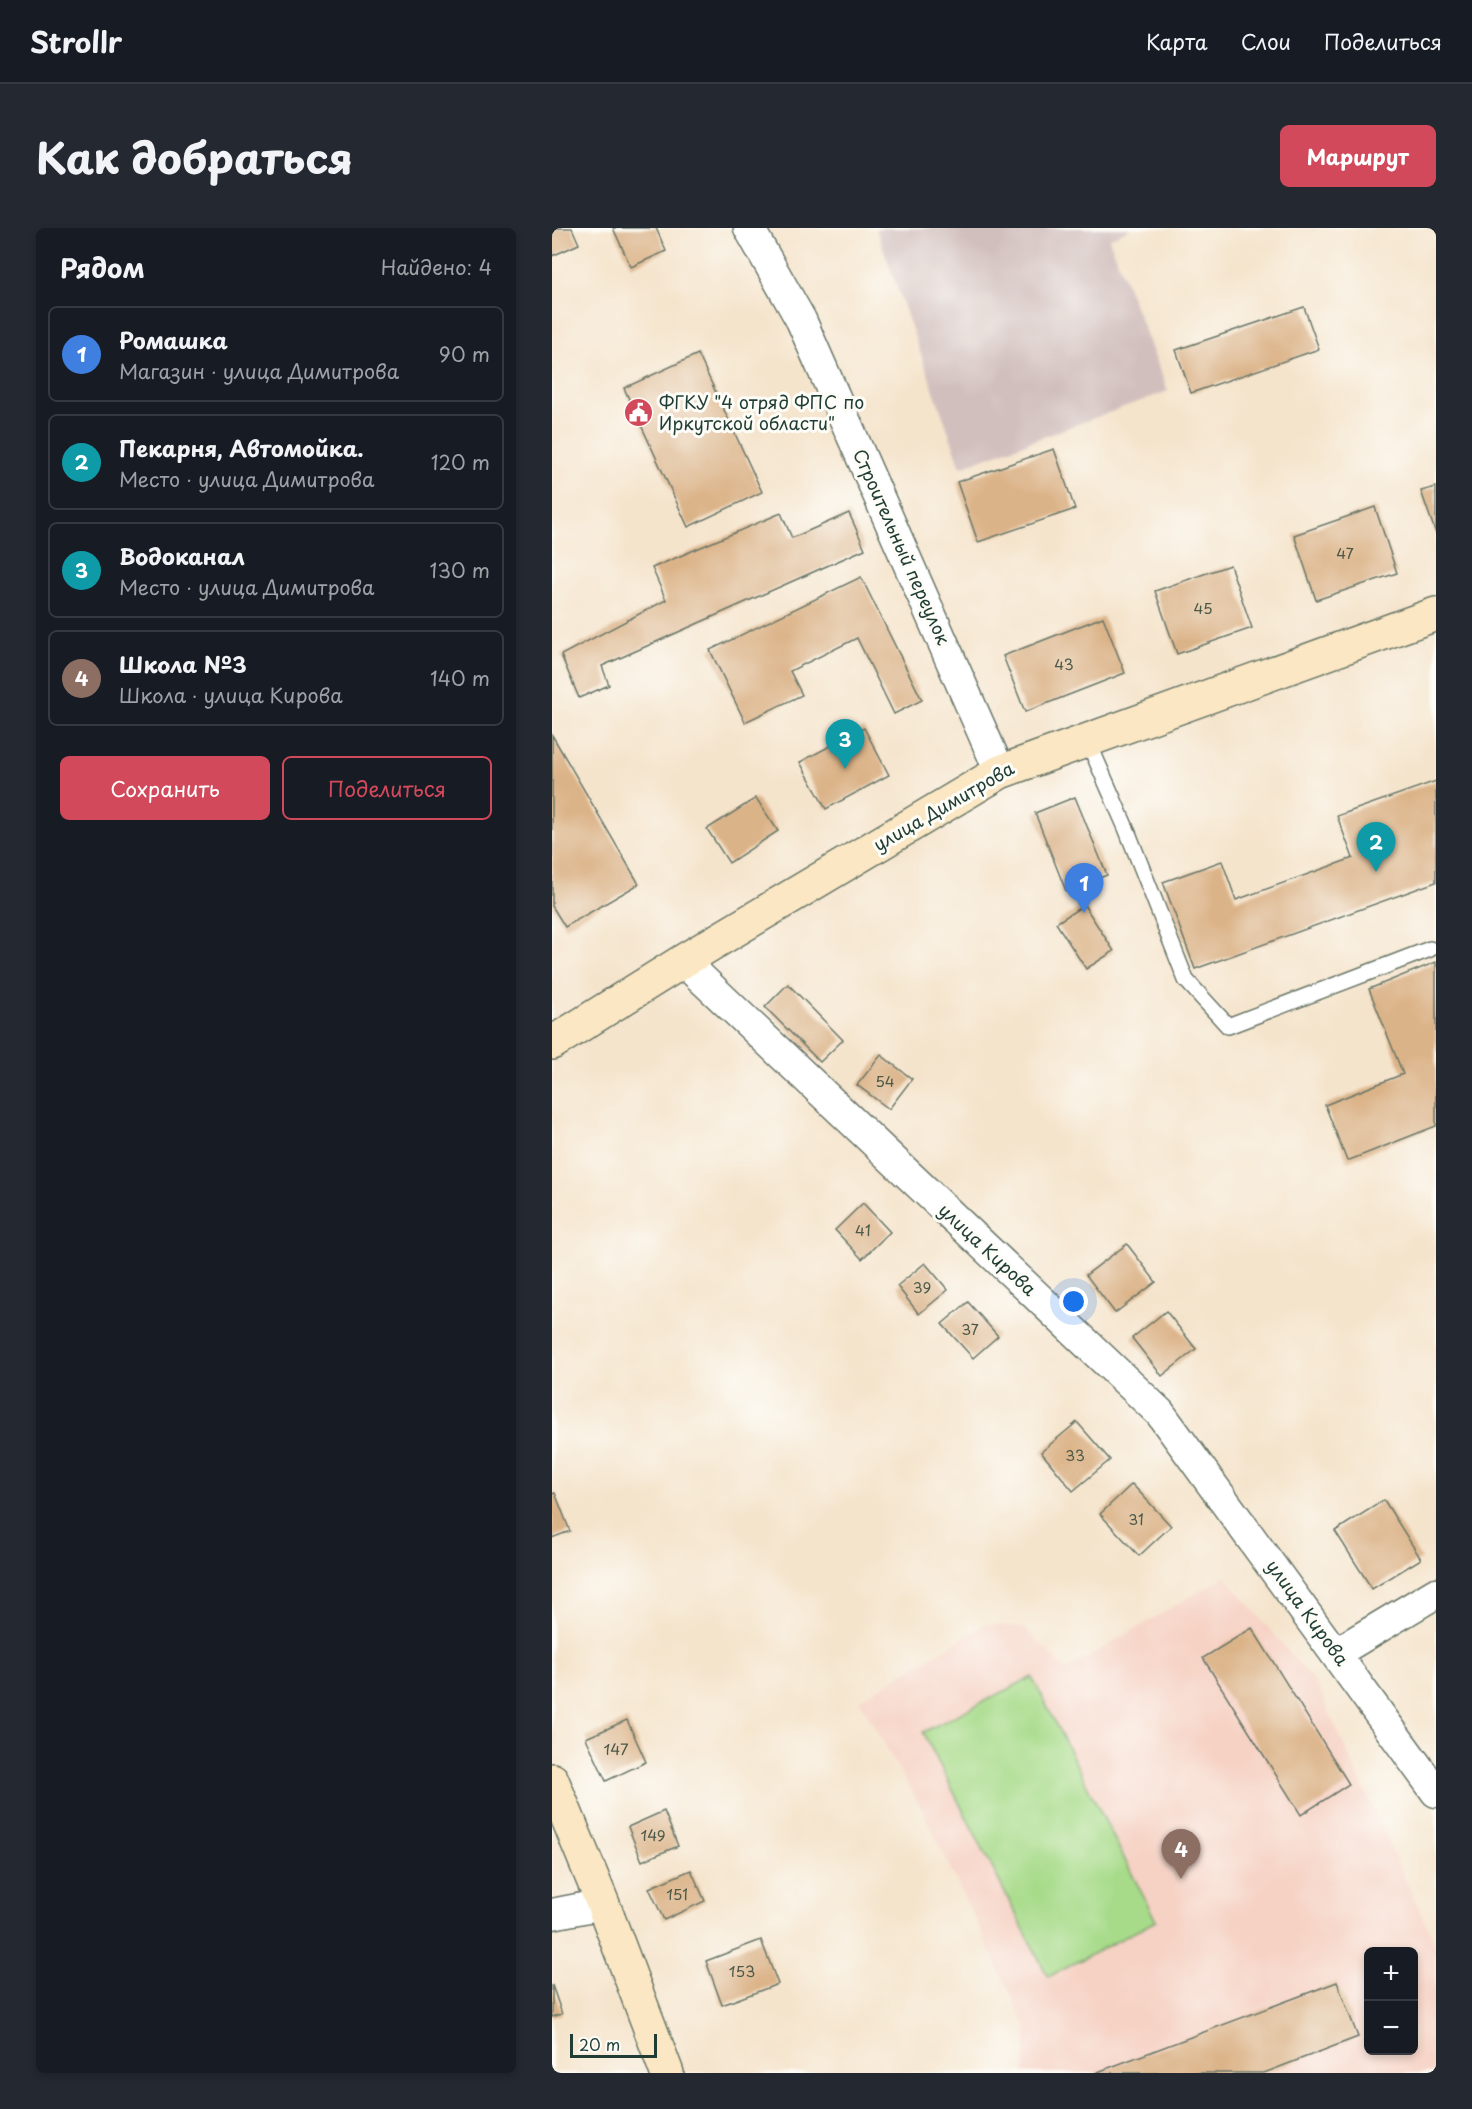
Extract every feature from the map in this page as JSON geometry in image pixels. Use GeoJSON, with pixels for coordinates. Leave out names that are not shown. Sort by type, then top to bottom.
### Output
{"type":"FeatureCollection","features":[{"type":"Feature","properties":{"kind":"street","name":"Строительный переулок"},"geometry":{"type":"LineString","coordinates":[[748,228],[801,320],[1000,772]]}},
{"type":"Feature","properties":{"kind":"street","name":"улица Димитрова"},"geometry":{"type":"LineString","coordinates":[[552,1043],[683,961],[1000,772],[1436,614]]}},
{"type":"Feature","properties":{"kind":"street","name":"улица Кирова"},"geometry":{"type":"LineString","coordinates":[[683,961],[1160,1413],[1436,1792]]}},
{"type":"Feature","properties":{"kind":"street"},"geometry":{"type":"LineString","coordinates":[[1336,1653],[1436,1593]]}},
{"type":"Feature","properties":{"kind":"street"},"geometry":{"type":"LineString","coordinates":[[552,1780],[603,1904],[667,2073]]}},
{"type":"Feature","properties":{"kind":"street"},"geometry":{"type":"LineString","coordinates":[[552,1914],[603,1904]]}},
{"type":"Feature","properties":{"kind":"lane"},"geometry":{"type":"LineString","coordinates":[[1087,739],[1126,828],[1186,980],[1228,1026],[1430,949]]}},
{"type":"Feature","properties":{"kind":"shaded area"},"geometry":{"type":"Polygon","coordinates":[[[876,228],[1131,228],[1109,239],[1168,391],[961,467],[876,228]]]}},
{"type":"Feature","properties":{"kind":"shaded area"},"geometry":{"type":"Polygon","coordinates":[[[1225,1576],[1316,1684],[1436,1946],[1436,2073],[1024,2073],[1027,2028],[924,1813],[859,1700],[986,1624],[1025,1628],[1066,1670],[1225,1576]]]}},
{"type":"Feature","properties":{"kind":"green space"},"geometry":{"type":"Polygon","coordinates":[[[1032,1677],[1156,1921],[1048,1977],[923,1732],[1032,1677]]]}},
{"type":"Feature","properties":{"kind":"building"},"geometry":{"type":"Polygon","coordinates":[[[552,228],[572,228],[579,244],[552,256],[552,228]]]}},
{"type":"Feature","properties":{"kind":"building"},"geometry":{"type":"Polygon","coordinates":[[[613,228],[656,228],[666,251],[631,267],[613,228]]]}},
{"type":"Feature","properties":{"kind":"building"},"geometry":{"type":"Polygon","coordinates":[[[1304,307],[1319,349],[1191,393],[1176,350],[1304,307]]]}},
{"type":"Feature","properties":{"kind":"building"},"geometry":{"type":"Polygon","coordinates":[[[698,354],[762,492],[688,527],[624,388],[698,354]]]}},
{"type":"Feature","properties":{"kind":"building"},"geometry":{"type":"Polygon","coordinates":[[[1054,449],[1075,509],[978,542],[957,482],[1054,449]]]}},
{"type":"Feature","properties":{"kind":"building"},"geometry":{"type":"Polygon","coordinates":[[[1436,487],[1436,534],[1421,491],[1436,487]]]}},
{"type":"Feature","properties":{"kind":"building"},"geometry":{"type":"Polygon","coordinates":[[[1375,507],[1397,573],[1316,600],[1294,535],[1375,507]]]}},
{"type":"Feature","properties":{"kind":"building"},"geometry":{"type":"Polygon","coordinates":[[[781,513],[792,538],[849,513],[865,549],[602,666],[609,685],[579,698],[561,655],[666,600],[652,568],[781,513]]]}},
{"type":"Feature","properties":{"kind":"building"},"geometry":{"type":"Polygon","coordinates":[[[1230,565],[1252,628],[1177,654],[1155,591],[1230,565]]]}},
{"type":"Feature","properties":{"kind":"building"},"geometry":{"type":"Polygon","coordinates":[[[861,577],[922,700],[894,714],[857,638],[790,671],[802,695],[745,722],[710,650],[861,577]]]}},
{"type":"Feature","properties":{"kind":"building"},"geometry":{"type":"Polygon","coordinates":[[[1103,617],[1125,673],[1025,712],[1003,656],[1103,617]]]}},
{"type":"Feature","properties":{"kind":"building"},"geometry":{"type":"Polygon","coordinates":[[[864,728],[889,775],[826,809],[800,762],[864,728]]]}},
{"type":"Feature","properties":{"kind":"building"},"geometry":{"type":"Polygon","coordinates":[[[552,735],[639,884],[565,927],[552,906],[552,735]]]}},
{"type":"Feature","properties":{"kind":"building"},"geometry":{"type":"Polygon","coordinates":[[[1436,781],[1436,882],[1195,969],[1163,882],[1222,861],[1236,900],[1353,858],[1337,816],[1436,781]]]}},
{"type":"Feature","properties":{"kind":"building"},"geometry":{"type":"Polygon","coordinates":[[[1075,797],[1107,875],[1066,891],[1035,813],[1075,797]]]}},
{"type":"Feature","properties":{"kind":"building"},"geometry":{"type":"Polygon","coordinates":[[[756,798],[778,831],[729,863],[707,829],[756,798]]]}},
{"type":"Feature","properties":{"kind":"building"},"geometry":{"type":"Polygon","coordinates":[[[1084,905],[1114,951],[1086,969],[1056,923],[1084,905]]]}},
{"type":"Feature","properties":{"kind":"building"},"geometry":{"type":"Polygon","coordinates":[[[1436,962],[1436,1126],[1347,1161],[1325,1105],[1403,1074],[1369,989],[1436,962]]]}},
{"type":"Feature","properties":{"kind":"building"},"geometry":{"type":"Polygon","coordinates":[[[788,984],[843,1040],[820,1062],[765,1007],[788,984]]]}},
{"type":"Feature","properties":{"kind":"building"},"geometry":{"type":"Polygon","coordinates":[[[881,1055],[912,1079],[889,1109],[857,1085],[881,1055]]]}},
{"type":"Feature","properties":{"kind":"building"},"geometry":{"type":"Polygon","coordinates":[[[863,1203],[890,1232],[862,1259],[835,1230],[863,1203]]]}},
{"type":"Feature","properties":{"kind":"building"},"geometry":{"type":"Polygon","coordinates":[[[1127,1244],[1156,1282],[1115,1313],[1086,1275],[1127,1244]]]}},
{"type":"Feature","properties":{"kind":"building"},"geometry":{"type":"Polygon","coordinates":[[[925,1263],[948,1290],[919,1314],[897,1286],[925,1263]]]}},
{"type":"Feature","properties":{"kind":"building"},"geometry":{"type":"Polygon","coordinates":[[[968,1302],[998,1336],[973,1358],[942,1324],[968,1302]]]}},
{"type":"Feature","properties":{"kind":"building"},"geometry":{"type":"Polygon","coordinates":[[[1166,1311],[1196,1349],[1162,1376],[1132,1338],[1166,1311]]]}},
{"type":"Feature","properties":{"kind":"building"},"geometry":{"type":"Polygon","coordinates":[[[1077,1422],[1110,1460],[1073,1491],[1041,1452],[1077,1422]]]}},
{"type":"Feature","properties":{"kind":"building"},"geometry":{"type":"Polygon","coordinates":[[[1132,1484],[1171,1526],[1139,1556],[1100,1514],[1132,1484]]]}},
{"type":"Feature","properties":{"kind":"building"},"geometry":{"type":"Polygon","coordinates":[[[555,1493],[570,1531],[552,1538],[552,1494],[555,1493]]]}},
{"type":"Feature","properties":{"kind":"building"},"geometry":{"type":"Polygon","coordinates":[[[1384,1500],[1421,1559],[1372,1589],[1335,1531],[1384,1500]]]}},
{"type":"Feature","properties":{"kind":"building"},"geometry":{"type":"Polygon","coordinates":[[[1252,1628],[1349,1784],[1301,1815],[1203,1658],[1252,1628]]]}},
{"type":"Feature","properties":{"kind":"building"},"geometry":{"type":"Polygon","coordinates":[[[627,1720],[646,1762],[606,1781],[586,1738],[627,1720]]]}},
{"type":"Feature","properties":{"kind":"building"},"geometry":{"type":"Polygon","coordinates":[[[664,1811],[678,1846],[642,1861],[628,1827],[664,1811]]]}},
{"type":"Feature","properties":{"kind":"building"},"geometry":{"type":"Polygon","coordinates":[[[691,1870],[705,1901],[664,1920],[649,1888],[691,1870]]]}},
{"type":"Feature","properties":{"kind":"building"},"geometry":{"type":"Polygon","coordinates":[[[761,1940],[778,1984],[722,2005],[706,1961],[761,1940]]]}},
{"type":"Feature","properties":{"kind":"building"},"geometry":{"type":"Polygon","coordinates":[[[1337,1982],[1358,2037],[1264,2073],[1095,2073],[1337,1982]]]}},
{"type":"Feature","properties":{"kind":"building"},"geometry":{"type":"Polygon","coordinates":[[[552,1985],[562,2014],[552,2017],[552,1985]]]}},
{"type":"Feature","properties":{"kind":"place","name":"ФГКУ \"4 отряд ФПС по Иркутской области\""},"geometry":{"type":"Point","coordinates":[638,413]}},
{"type":"Feature","properties":{"kind":"place","name":"Водоканал"},"geometry":{"type":"Point","coordinates":[845,769]}},
{"type":"Feature","properties":{"kind":"place","name":"Пекарня, Автомойка."},"geometry":{"type":"Point","coordinates":[1376,872]}},
{"type":"Feature","properties":{"kind":"place","name":"Ромашка"},"geometry":{"type":"Point","coordinates":[1084,913]}},
{"type":"Feature","properties":{"kind":"place","name":"Школа №3"},"geometry":{"type":"Point","coordinates":[1181,1879]}}]}
